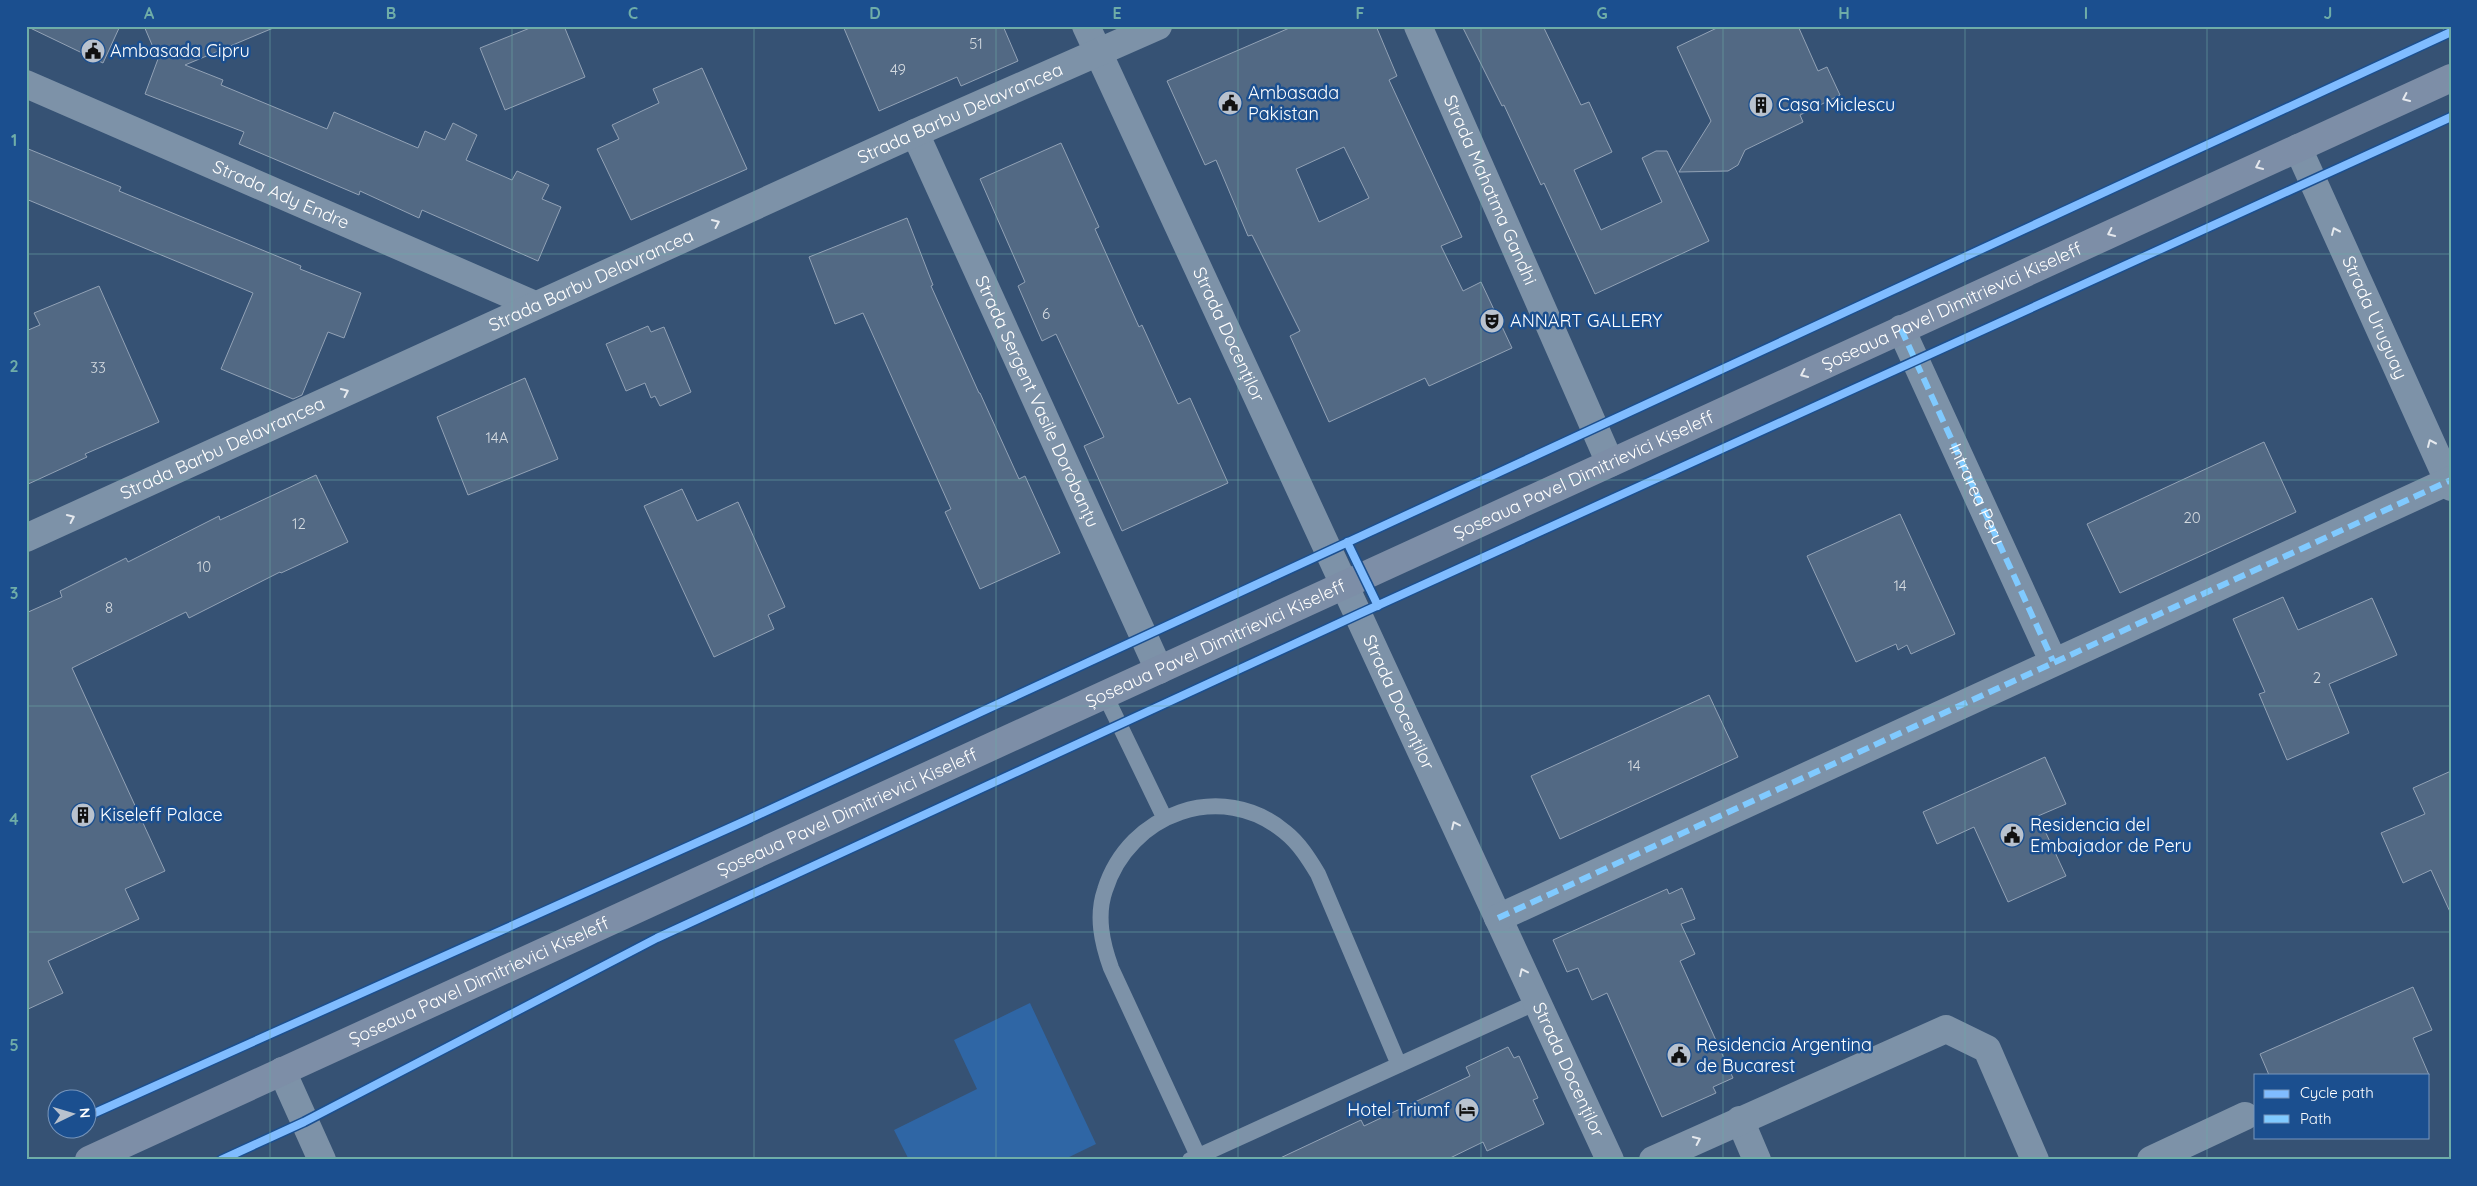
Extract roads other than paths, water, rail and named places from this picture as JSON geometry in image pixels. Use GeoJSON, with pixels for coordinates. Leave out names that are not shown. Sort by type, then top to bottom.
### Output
{"type":"FeatureCollection","features":[{"type":"Feature","properties":{"kind":"main road","name":"Șoseaua Pavel Dimitrievici Kiseleff"},"geometry":{"type":"LineString","coordinates":[[89,1160],[2451,78]]}},
{"type":"Feature","properties":{"kind":"street","name":"Strada Docenților"},"geometry":{"type":"LineString","coordinates":[[1086,26],[1610,1160]]}},
{"type":"Feature","properties":{"kind":"street","name":"Strada Barbu Delavrancea"},"geometry":{"type":"LineString","coordinates":[[26,538],[915,133],[1158,26]]}},
{"type":"Feature","properties":{"kind":"street","name":"Strada Mahatma Gandhi"},"geometry":{"type":"LineString","coordinates":[[1418,26],[1610,463]]}},
{"type":"Feature","properties":{"kind":"street","name":"Strada Ady Endre"},"geometry":{"type":"LineString","coordinates":[[26,84],[535,305]]}},
{"type":"Feature","properties":{"kind":"street","name":"Strada Sergent Vasile Dorobanțu"},"geometry":{"type":"LineString","coordinates":[[915,133],[1159,670]]}},
{"type":"Feature","properties":{"kind":"street","name":"Strada Uruguay"},"geometry":{"type":"LineString","coordinates":[[2298,148],[2450,483]]}},
{"type":"Feature","properties":{"kind":"street","name":"Intrarea Peru"},"geometry":{"type":"LineString","coordinates":[[1901,329],[2053,661]]}},
{"type":"Feature","properties":{"kind":"street"},"geometry":{"type":"LineString","coordinates":[[1498,918],[2053,661],[2450,483]]}},
{"type":"Feature","properties":{"kind":"street"},"geometry":{"type":"LineString","coordinates":[[1653,1160],[1946,1029],[1986,1049],[2035,1160]]}},
{"type":"Feature","properties":{"kind":"street"},"geometry":{"type":"LineString","coordinates":[[282,1071],[322,1160]]}},
{"type":"Feature","properties":{"kind":"street"},"geometry":{"type":"LineString","coordinates":[[2151,1160],[2245,1116]]}},
{"type":"Feature","properties":{"kind":"street"},"geometry":{"type":"LineString","coordinates":[[1740,1120],[1757,1160]]}},
{"type":"Feature","properties":{"kind":"lane"},"geometry":{"type":"LineString","coordinates":[[1105,695],[1164,817]]}},
{"type":"Feature","properties":{"kind":"lane"},"geometry":{"type":"LineString","coordinates":[[1399,1065],[1318,874],[1306,854],[1286,832],[1261,816],[1223,806],[1184,810],[1164,817],[1138,835],[1118,859],[1104,890],[1100,925],[1104,947],[1111,968],[1194,1158],[1399,1065],[1537,1002]]}},
{"type":"Feature","properties":{"kind":"place","name":"Ambasada Cipru"},"geometry":{"type":"Point","coordinates":[93,51]}},
{"type":"Feature","properties":{"kind":"place","name":"Ambasada Pakistan"},"geometry":{"type":"Point","coordinates":[1230,103]}},
{"type":"Feature","properties":{"kind":"place","name":"Casa Miclescu"},"geometry":{"type":"Point","coordinates":[1761,105]}},
{"type":"Feature","properties":{"kind":"place","name":"ANNART GALLERY"},"geometry":{"type":"Point","coordinates":[1492,321]}},
{"type":"Feature","properties":{"kind":"place","name":"Kiseleff Palace"},"geometry":{"type":"Point","coordinates":[83,815]}},
{"type":"Feature","properties":{"kind":"place","name":"Residencia del Embajador de Peru"},"geometry":{"type":"Point","coordinates":[2012,835]}},
{"type":"Feature","properties":{"kind":"place","name":"Residencia Argentina de Bucarest"},"geometry":{"type":"Point","coordinates":[1679,1055]}},
{"type":"Feature","properties":{"kind":"place","name":"Hotel Triumf"},"geometry":{"type":"Point","coordinates":[1467,1110]}}]}
